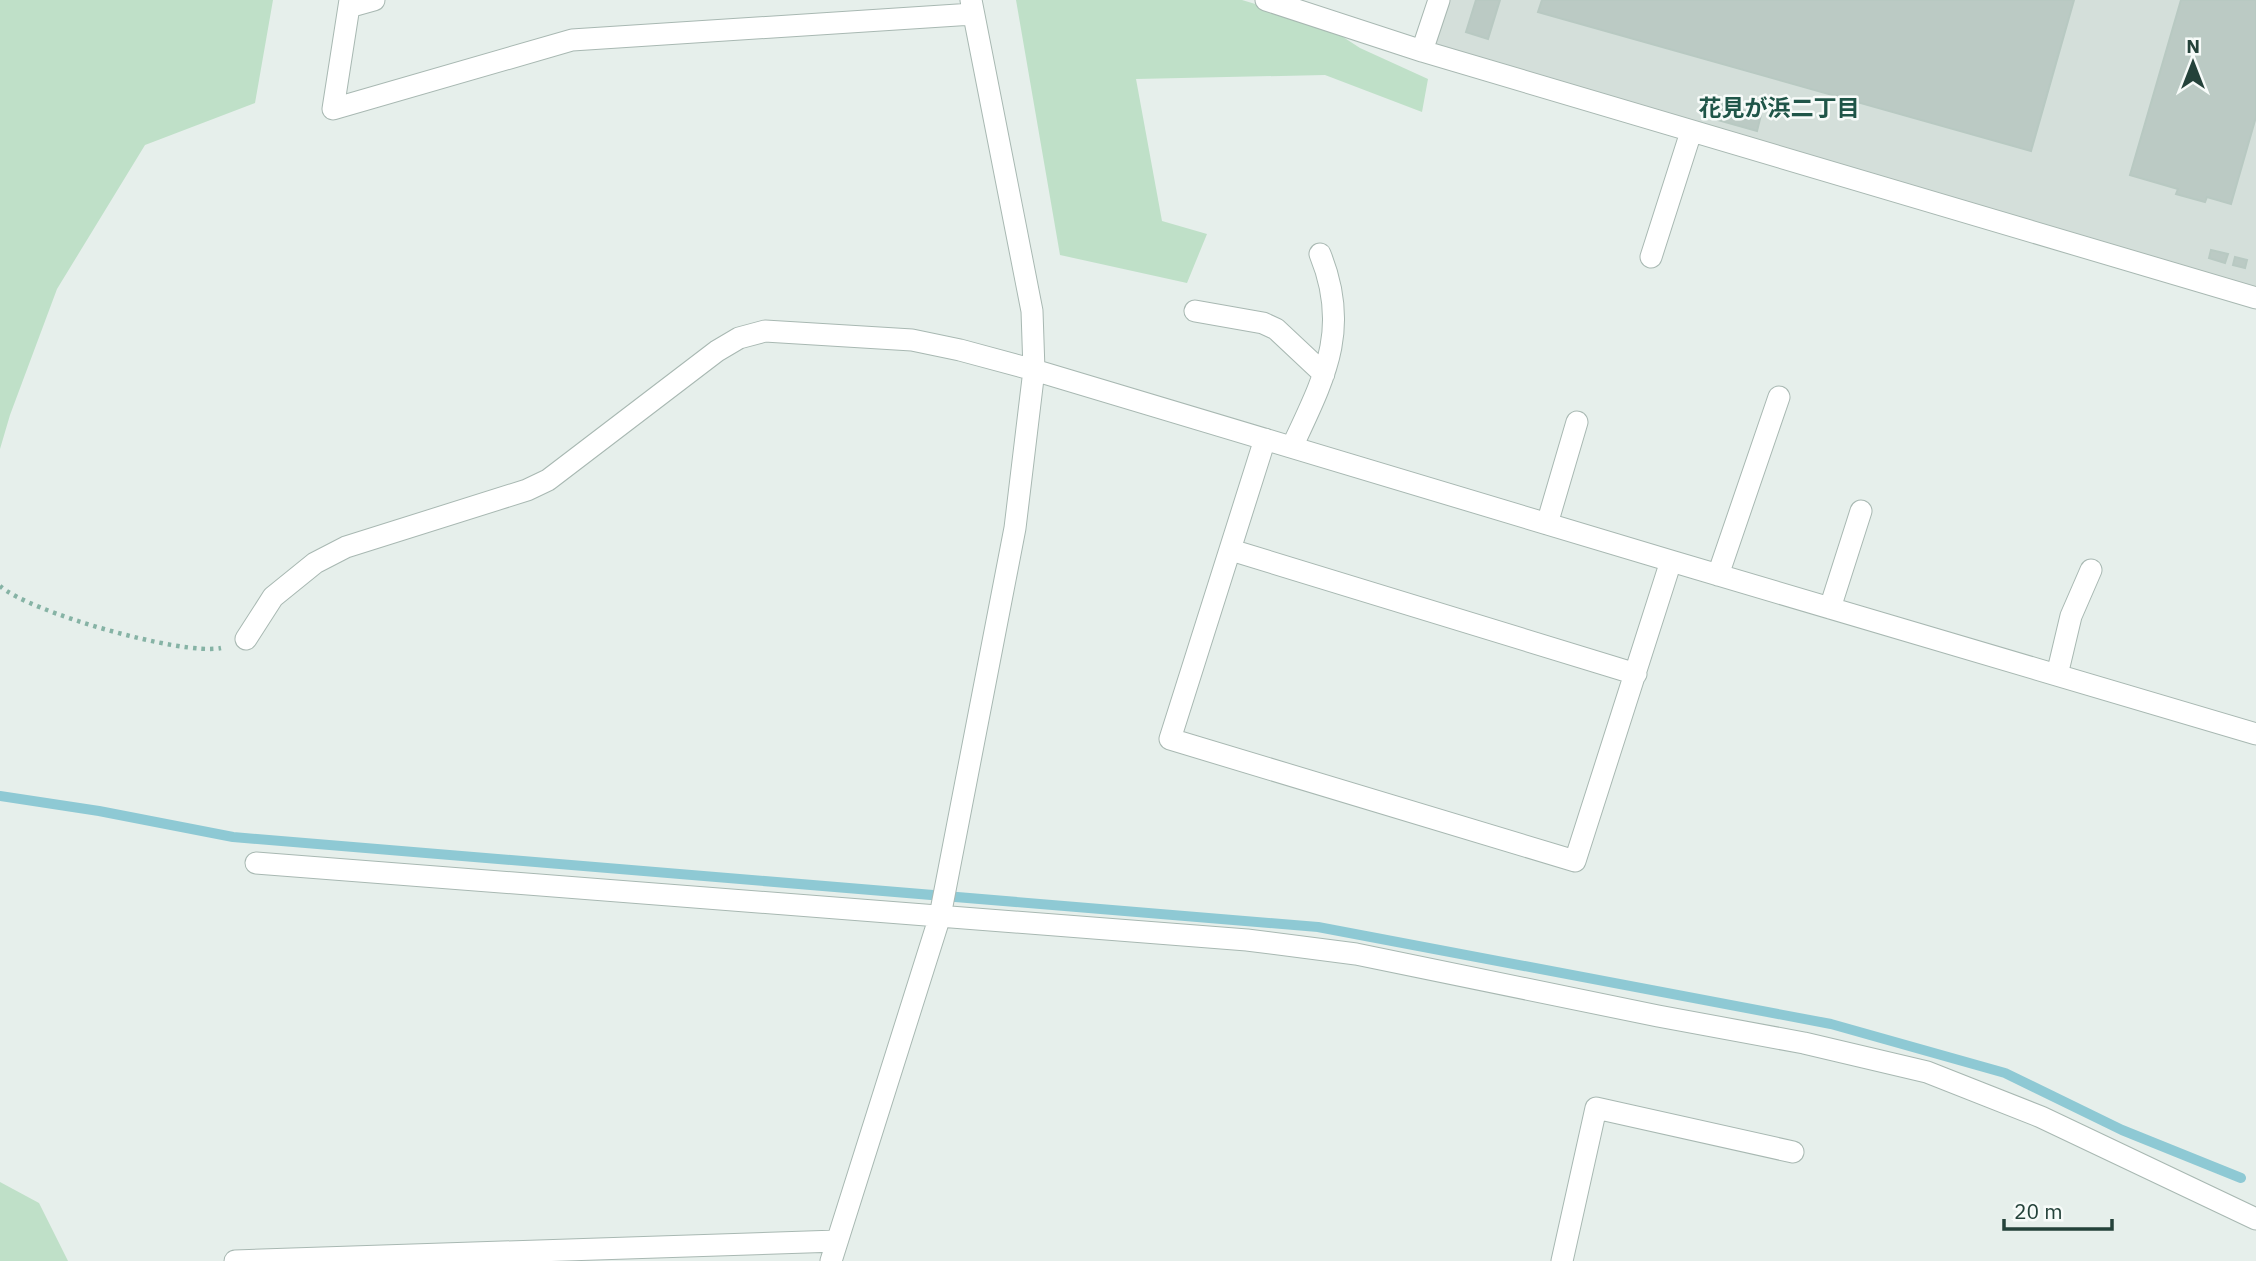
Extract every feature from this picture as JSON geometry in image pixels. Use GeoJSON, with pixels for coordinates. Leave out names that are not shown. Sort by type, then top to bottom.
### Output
{"type":"FeatureCollection","features":[{"type":"Feature","properties":{"kind":"street"},"geometry":{"type":"LineString","coordinates":[[236,1261],[834,1251],[940,916],[1015,528],[1034,370],[1032,311],[972,7],[572,40],[333,109],[349,3],[374,0]]}},
{"type":"Feature","properties":{"kind":"street"},"geometry":{"type":"LineString","coordinates":[[1266,0],[1422,51],[2256,299]]}},
{"type":"Feature","properties":{"kind":"street"},"geometry":{"type":"LineString","coordinates":[[1422,51],[1439,0]]}},
{"type":"Feature","properties":{"kind":"street"},"geometry":{"type":"LineString","coordinates":[[1651,257],[1691,132]]}},
{"type":"Feature","properties":{"kind":"street"},"geometry":{"type":"LineString","coordinates":[[1292,447],[1330,358],[1335,332],[1329,276],[1320,254]]}},
{"type":"Feature","properties":{"kind":"street"},"geometry":{"type":"LineString","coordinates":[[1195,312],[1263,323],[1276,329],[1324,374]]}},
{"type":"Feature","properties":{"kind":"street"},"geometry":{"type":"LineString","coordinates":[[246,639],[273,597],[316,563],[345,547],[527,490],[548,480],[717,351],[739,338],[765,331],[912,340],[1034,370],[2256,734]]}},
{"type":"Feature","properties":{"kind":"street"},"geometry":{"type":"LineString","coordinates":[[1718,575],[1779,397]]}},
{"type":"Feature","properties":{"kind":"street"},"geometry":{"type":"LineString","coordinates":[[1547,524],[1577,422]]}},
{"type":"Feature","properties":{"kind":"street"},"geometry":{"type":"LineString","coordinates":[[1265,439],[1170,739],[1575,861],[1671,561]]}},
{"type":"Feature","properties":{"kind":"street"},"geometry":{"type":"LineString","coordinates":[[1830,608],[1861,510]]}},
{"type":"Feature","properties":{"kind":"street"},"geometry":{"type":"LineString","coordinates":[[1231,550],[1636,674]]}},
{"type":"Feature","properties":{"kind":"street"},"geometry":{"type":"LineString","coordinates":[[2057,675],[2071,616],[2091,570]]}},
{"type":"Feature","properties":{"kind":"street"},"geometry":{"type":"LineString","coordinates":[[256,863],[1247,940],[1356,954],[1816,1046],[1940,1077],[2042,1117],[2256,1219]]}},
{"type":"Feature","properties":{"kind":"street"},"geometry":{"type":"LineString","coordinates":[[1562,1261],[1596,1108],[1793,1152]]}},
{"type":"Feature","properties":{"kind":"path"},"geometry":{"type":"LineString","coordinates":[[0,586],[31,605],[177,647],[208,651],[231,647],[246,639]]}},
{"type":"Feature","properties":{"kind":"shaded area"},"geometry":{"type":"Polygon","coordinates":[[[1448,0],[2256,0],[2256,288],[1432,44],[1448,0]]]}},
{"type":"Feature","properties":{"kind":"green space"},"geometry":{"type":"Polygon","coordinates":[[[0,0],[273,0],[255,103],[145,145],[57,289],[0,449],[0,0]]]}},
{"type":"Feature","properties":{"kind":"green space"},"geometry":{"type":"Polygon","coordinates":[[[1016,0],[1242,0],[1323,24],[1360,48],[1428,79],[1422,112],[1325,75],[1136,79],[1162,221],[1207,234],[1187,283],[1060,255],[1016,0]]]}},
{"type":"Feature","properties":{"kind":"green space"},"geometry":{"type":"Polygon","coordinates":[[[0,1182],[39,1203],[68,1261],[0,1261],[0,1182]]]}},
{"type":"Feature","properties":{"kind":"building"},"geometry":{"type":"Polygon","coordinates":[[[1476,0],[1500,0],[1488,39],[1466,32],[1476,0]]]}},
{"type":"Feature","properties":{"kind":"building"},"geometry":{"type":"Polygon","coordinates":[[[1542,0],[2074,0],[2031,151],[1538,12],[1542,0]]]}},
{"type":"Feature","properties":{"kind":"building"},"geometry":{"type":"Polygon","coordinates":[[[2181,0],[2256,0],[2256,117],[2231,204],[2207,197],[2205,202],[2176,194],[2178,189],[2130,175],[2181,0]]]}},
{"type":"Feature","properties":{"kind":"building"},"geometry":{"type":"Polygon","coordinates":[[[1722,104],[1761,115],[1757,131],[1718,120],[1722,104]]]}},
{"type":"Feature","properties":{"kind":"building"},"geometry":{"type":"Polygon","coordinates":[[[2211,250],[2228,254],[2225,263],[2209,258],[2211,250]]]}},
{"type":"Feature","properties":{"kind":"building"},"geometry":{"type":"Polygon","coordinates":[[[2235,257],[2247,260],[2245,268],[2233,265],[2235,257]]]}},
{"type":"Feature","properties":{"kind":"waterway"},"geometry":{"type":"LineString","coordinates":[[0,796],[99,811],[233,837],[1318,927],[1831,1024],[2005,1073],[2122,1130],[2241,1178]]}},
{"type":"Feature","properties":{"kind":"district","name":"花見が浜二丁目"},"geometry":{"type":"Point","coordinates":[1779,108]}}]}
